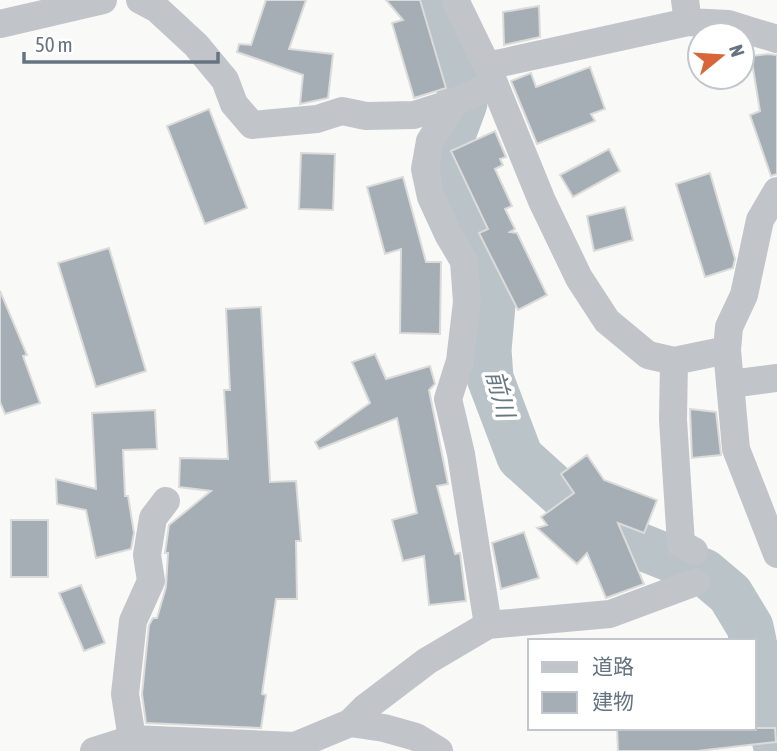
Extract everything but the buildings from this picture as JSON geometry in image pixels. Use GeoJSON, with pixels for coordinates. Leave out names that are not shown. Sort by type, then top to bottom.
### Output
{"type":"FeatureCollection","features":[{"type":"Feature","properties":{"kind":"street"},"geometry":{"type":"LineString","coordinates":[[0,24],[103,0]]}},
{"type":"Feature","properties":{"kind":"street"},"geometry":{"type":"LineString","coordinates":[[140,0],[180,27],[225,80],[234,104],[252,125],[317,119],[342,111],[366,116],[415,115],[477,86],[687,11],[777,39]]}},
{"type":"Feature","properties":{"kind":"street"},"geometry":{"type":"LineString","coordinates":[[455,0],[477,86],[579,278],[607,321],[648,355],[674,361],[727,350]]}},
{"type":"Feature","properties":{"kind":"street"},"geometry":{"type":"LineString","coordinates":[[477,86],[430,141],[425,169],[431,197],[447,234],[464,261],[467,302],[460,361],[448,399],[461,454],[488,625]]}},
{"type":"Feature","properties":{"kind":"street"},"geometry":{"type":"LineString","coordinates":[[777,191],[760,220],[744,295],[729,327],[727,350],[736,449],[777,554]]}},
{"type":"Feature","properties":{"kind":"street"},"geometry":{"type":"LineString","coordinates":[[674,361],[673,420],[681,544],[694,551]]}},
{"type":"Feature","properties":{"kind":"street"},"geometry":{"type":"LineString","coordinates":[[730,384],[777,378]]}},
{"type":"Feature","properties":{"kind":"street"},"geometry":{"type":"LineString","coordinates":[[132,739],[125,694],[133,621],[151,581],[147,555],[153,518],[166,501]]}},
{"type":"Feature","properties":{"kind":"street"},"geometry":{"type":"LineString","coordinates":[[94,751],[132,739],[295,749],[350,723],[365,708],[427,661],[488,625],[610,614],[696,582]]}},
{"type":"Feature","properties":{"kind":"street"},"geometry":{"type":"LineString","coordinates":[[350,723],[384,728],[416,737],[439,751]]}},
{"type":"Feature","properties":{"kind":"waterway","name":"前川"},"geometry":{"type":"LineString","coordinates":[[436,0],[464,103],[440,168],[493,294],[488,350],[490,378],[520,457],[602,531],[704,572],[730,594],[750,627],[753,639]]}},
{"type":"Feature","properties":{"kind":"waterway","name":"前川"},"geometry":{"type":"LineString","coordinates":[[756,655],[777,748]]}}]}
